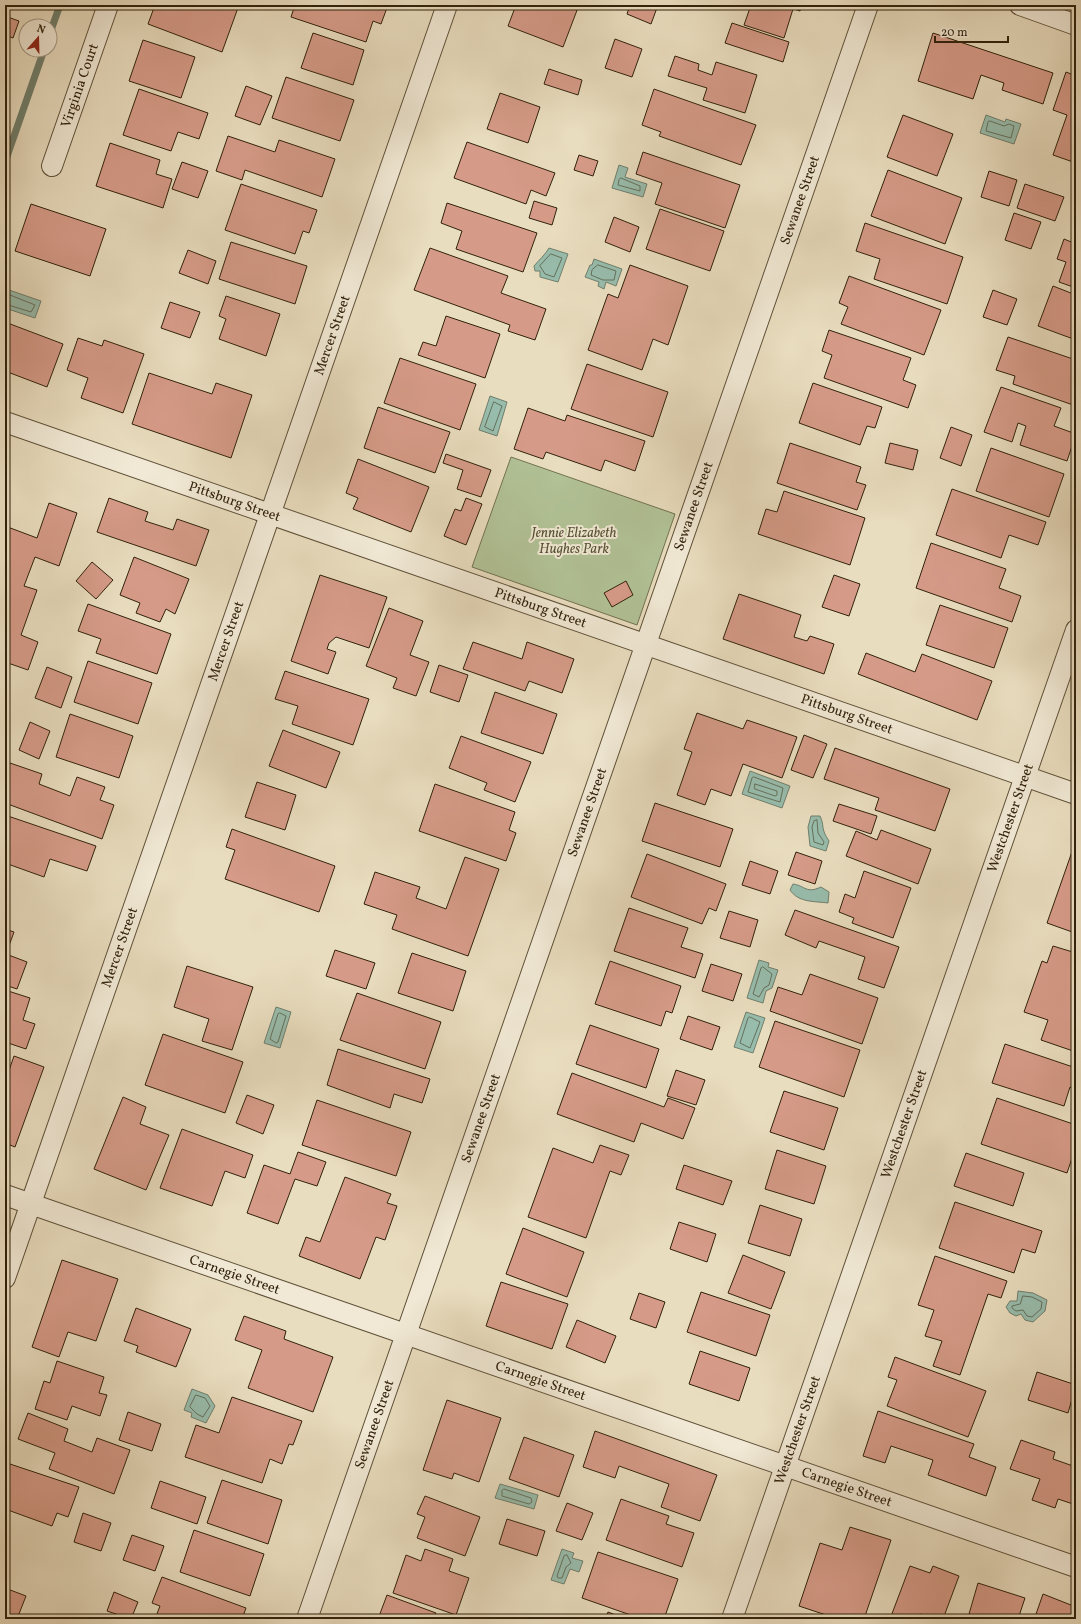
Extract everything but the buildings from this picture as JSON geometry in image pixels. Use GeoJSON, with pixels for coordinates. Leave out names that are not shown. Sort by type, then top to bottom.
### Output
{"type":"FeatureCollection","features":[{"type":"Feature","properties":{"kind":"street","name":"Virginia Court"},"geometry":{"type":"LineString","coordinates":[[52,166],[108,5]]}},
{"type":"Feature","properties":{"kind":"street","name":"Mercer Street"},"geometry":{"type":"LineString","coordinates":[[5,1278],[447,5]]}},
{"type":"Feature","properties":{"kind":"street","name":"Sewanee Street"},"geometry":{"type":"LineString","coordinates":[[307,1619],[868,5]]}},
{"type":"Feature","properties":{"kind":"street"},"geometry":{"type":"LineString","coordinates":[[1020,5],[1076,25]]}},
{"type":"Feature","properties":{"kind":"street","name":"Pittsburg Street"},"geometry":{"type":"LineString","coordinates":[[5,422],[1076,794]]}},
{"type":"Feature","properties":{"kind":"street","name":"Westchester Street"},"geometry":{"type":"LineString","coordinates":[[732,1619],[1076,630]]}},
{"type":"Feature","properties":{"kind":"street","name":"Carnegie Street"},"geometry":{"type":"LineString","coordinates":[[5,1195],[1076,1567]]}},
{"type":"Feature","properties":{"kind":"green space","name":"Jennie Elizabeth Hughes Park"},"geometry":{"type":"Polygon","coordinates":[[[511,457],[675,514],[637,625],[472,567],[511,457]]]}},
{"type":"Feature","properties":{"kind":"water"},"geometry":{"type":"Polygon","coordinates":[[[986,115],[1005,122],[1006,119],[1021,124],[1014,144],[980,133],[986,115]]]}},
{"type":"Feature","properties":{"kind":"water"},"geometry":{"type":"Polygon","coordinates":[[[619,165],[628,168],[625,177],[647,184],[643,197],[612,188],[619,165]]]}},
{"type":"Feature","properties":{"kind":"water"},"geometry":{"type":"Polygon","coordinates":[[[549,248],[568,254],[558,282],[540,277],[540,271],[535,271],[534,266],[549,248]]]}},
{"type":"Feature","properties":{"kind":"water"},"geometry":{"type":"Polygon","coordinates":[[[594,259],[622,269],[616,286],[606,282],[604,289],[598,286],[599,282],[585,277],[594,259]]]}},
{"type":"Feature","properties":{"kind":"water"},"geometry":{"type":"Polygon","coordinates":[[[6,289],[41,301],[35,318],[5,308],[6,289]]]}},
{"type":"Feature","properties":{"kind":"water"},"geometry":{"type":"Polygon","coordinates":[[[490,396],[507,402],[497,436],[479,430],[490,396]]]}},
{"type":"Feature","properties":{"kind":"water"},"geometry":{"type":"Polygon","coordinates":[[[750,771],[790,786],[782,808],[742,794],[750,771]]]}},
{"type":"Feature","properties":{"kind":"water"},"geometry":{"type":"Polygon","coordinates":[[[811,816],[820,816],[824,833],[829,841],[826,851],[810,846],[808,827],[811,816]]]}},
{"type":"Feature","properties":{"kind":"water"},"geometry":{"type":"Polygon","coordinates":[[[793,884],[809,890],[821,887],[829,892],[828,903],[807,901],[798,897],[790,890],[793,884]]]}},
{"type":"Feature","properties":{"kind":"water"},"geometry":{"type":"Polygon","coordinates":[[[759,960],[769,963],[768,967],[778,970],[772,988],[766,991],[763,1003],[747,998],[759,960]]]}},
{"type":"Feature","properties":{"kind":"water"},"geometry":{"type":"Polygon","coordinates":[[[276,1007],[291,1012],[280,1048],[264,1043],[276,1007]]]}},
{"type":"Feature","properties":{"kind":"water"},"geometry":{"type":"Polygon","coordinates":[[[746,1012],[765,1018],[753,1053],[734,1047],[746,1012]]]}},
{"type":"Feature","properties":{"kind":"water"},"geometry":{"type":"Polygon","coordinates":[[[1018,1291],[1033,1293],[1047,1300],[1045,1311],[1033,1322],[1025,1320],[1021,1314],[1016,1316],[1010,1313],[1006,1307],[1010,1301],[1017,1301],[1018,1291]]]}},
{"type":"Feature","properties":{"kind":"water"},"geometry":{"type":"Polygon","coordinates":[[[192,1389],[208,1395],[215,1406],[206,1423],[191,1417],[192,1413],[184,1410],[192,1389]]]}},
{"type":"Feature","properties":{"kind":"water"},"geometry":{"type":"Polygon","coordinates":[[[500,1484],[538,1495],[534,1509],[495,1498],[500,1484]]]}},
{"type":"Feature","properties":{"kind":"water"},"geometry":{"type":"Polygon","coordinates":[[[562,1549],[574,1553],[572,1558],[583,1561],[579,1572],[570,1569],[564,1584],[551,1580],[562,1549]]]}},
{"type":"Feature","properties":{"kind":"waterway"},"geometry":{"type":"LineString","coordinates":[[55,18],[60,5]]}},
{"type":"Feature","properties":{"kind":"waterway"},"geometry":{"type":"LineString","coordinates":[[5,162],[41,58]]}}]}
